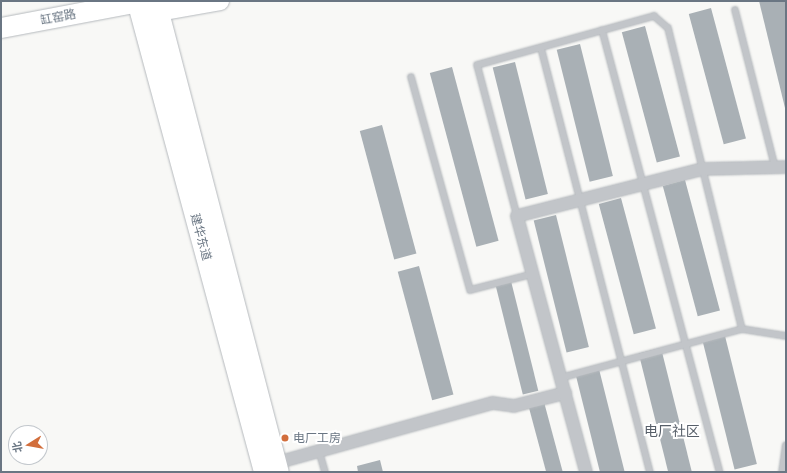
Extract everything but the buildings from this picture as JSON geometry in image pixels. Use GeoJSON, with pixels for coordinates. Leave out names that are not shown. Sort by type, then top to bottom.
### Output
{"type":"FeatureCollection","features":[{"type":"Feature","properties":{"kind":"main road"},"geometry":{"type":"LineString","coordinates":[[146,4],[220,1]]}},
{"type":"Feature","properties":{"kind":"main road","name":"缸窑路"},"geometry":{"type":"LineString","coordinates":[[1,28],[146,4]]}},
{"type":"Feature","properties":{"kind":"main road","name":"建华东道"},"geometry":{"type":"LineString","coordinates":[[146,4],[273,469]]}},
{"type":"Feature","properties":{"kind":"street"},"geometry":{"type":"LineString","coordinates":[[586,472],[517,216],[703,169],[780,167]]}},
{"type":"Feature","properties":{"kind":"street"},"geometry":{"type":"LineString","coordinates":[[273,469],[319,451],[493,403],[514,406],[565,393]]}},
{"type":"Feature","properties":{"kind":"lane"},"geometry":{"type":"LineString","coordinates":[[735,10],[780,167]]}},
{"type":"Feature","properties":{"kind":"lane"},"geometry":{"type":"LineString","coordinates":[[517,216],[477,65],[654,16],[668,28],[742,329]]}},
{"type":"Feature","properties":{"kind":"lane"},"geometry":{"type":"LineString","coordinates":[[602,30],[720,472]]}},
{"type":"Feature","properties":{"kind":"lane"},"geometry":{"type":"LineString","coordinates":[[541,48],[650,472]]}},
{"type":"Feature","properties":{"kind":"lane"},"geometry":{"type":"LineString","coordinates":[[411,76],[470,290],[533,274]]}},
{"type":"Feature","properties":{"kind":"lane"},"geometry":{"type":"LineString","coordinates":[[560,378],[742,329],[786,336]]}},
{"type":"Feature","properties":{"kind":"lane"},"geometry":{"type":"LineString","coordinates":[[782,472],[786,445]]}},
{"type":"Feature","properties":{"kind":"lane"},"geometry":{"type":"LineString","coordinates":[[319,451],[325,472]]}},
{"type":"Feature","properties":{"kind":"place","name":"电厂工房"},"geometry":{"type":"Point","coordinates":[285,438]}},
{"type":"Feature","properties":{"kind":"district","name":"电厂社区"},"geometry":{"type":"Point","coordinates":[672,431]}}]}
